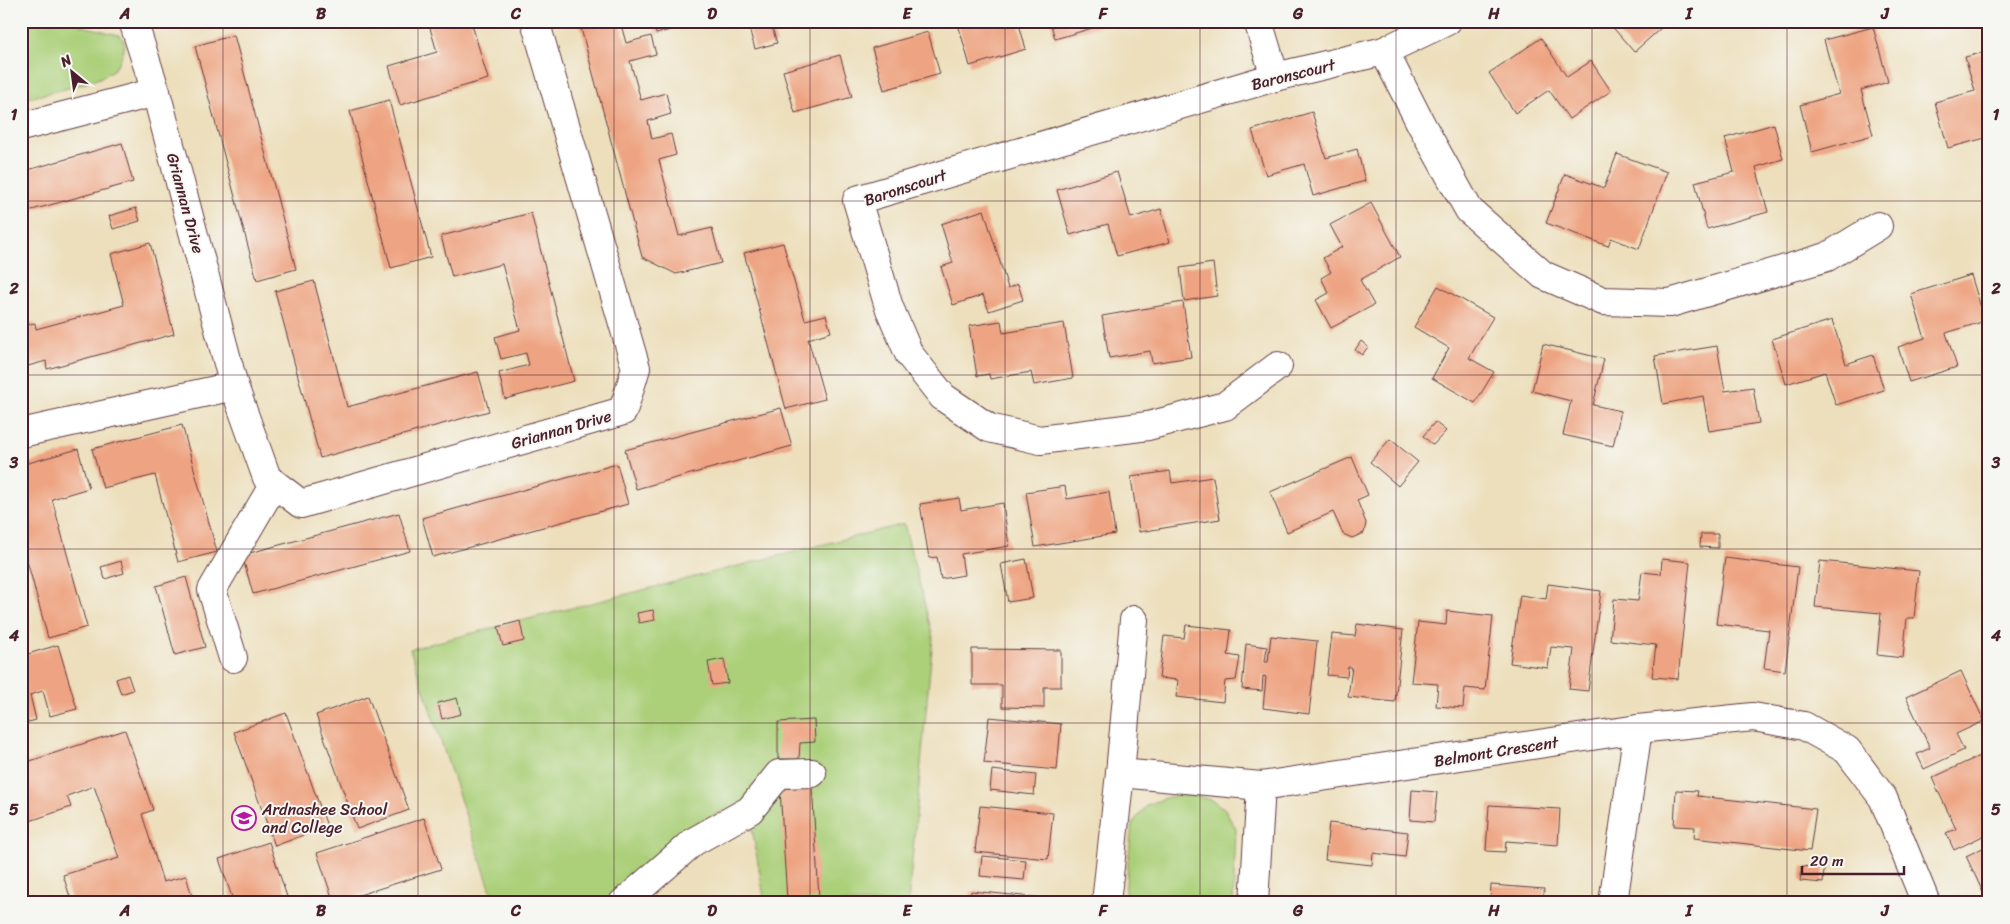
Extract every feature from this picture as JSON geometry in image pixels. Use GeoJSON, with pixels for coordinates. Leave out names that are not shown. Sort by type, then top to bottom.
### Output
{"type":"FeatureCollection","features":[{"type":"Feature","properties":{"kind":"street","name":"Griannan Drive"},"geometry":{"type":"LineString","coordinates":[[133,21],[156,92],[234,386],[267,478],[301,504],[623,412],[636,368],[535,21]]}},
{"type":"Feature","properties":{"kind":"street"},"geometry":{"type":"LineString","coordinates":[[1258,21],[1275,77]]}},
{"type":"Feature","properties":{"kind":"street","name":"Baronscourt"},"geometry":{"type":"LineString","coordinates":[[1278,366],[1225,406],[1148,426],[1040,440],[989,428],[943,397],[908,354],[889,307],[857,200],[1275,77],[1384,51],[1447,21]]}},
{"type":"Feature","properties":{"kind":"street"},"geometry":{"type":"LineString","coordinates":[[1384,51],[1421,124],[1469,210],[1544,275],[1603,301],[1670,303],[1827,257],[1878,226]]}},
{"type":"Feature","properties":{"kind":"street"},"geometry":{"type":"LineString","coordinates":[[21,127],[156,92]]}},
{"type":"Feature","properties":{"kind":"street"},"geometry":{"type":"LineString","coordinates":[[21,433],[234,386]]}},
{"type":"Feature","properties":{"kind":"street"},"geometry":{"type":"LineString","coordinates":[[233,658],[212,590],[274,484]]}},
{"type":"Feature","properties":{"kind":"street"},"geometry":{"type":"LineString","coordinates":[[1106,903],[1134,620]]}},
{"type":"Feature","properties":{"kind":"street","name":"Belmont Crescent"},"geometry":{"type":"LineString","coordinates":[[1120,773],[1261,786],[1638,729],[1753,717],[1804,726],[1847,750],[1883,798],[1926,903]]}},
{"type":"Feature","properties":{"kind":"street"},"geometry":{"type":"LineString","coordinates":[[1613,903],[1638,729]]}},
{"type":"Feature","properties":{"kind":"street"},"geometry":{"type":"LineString","coordinates":[[623,903],[693,842],[750,810],[780,774],[812,774]]}},
{"type":"Feature","properties":{"kind":"street"},"geometry":{"type":"LineString","coordinates":[[1254,903],[1261,786]]}},
{"type":"Feature","properties":{"kind":"green space"},"geometry":{"type":"Polygon","coordinates":[[[21,21],[78,21],[79,25],[119,35],[125,43],[124,49],[114,69],[97,79],[21,100],[21,21]]]}},
{"type":"Feature","properties":{"kind":"green space"},"geometry":{"type":"Polygon","coordinates":[[[904,524],[933,637],[908,903],[765,903],[747,800],[681,831],[608,903],[495,903],[410,649],[904,524]]]}},
{"type":"Feature","properties":{"kind":"green space"},"geometry":{"type":"Polygon","coordinates":[[[1191,795],[1212,800],[1225,809],[1236,829],[1233,903],[1124,903],[1132,824],[1147,805],[1168,797],[1191,795]]]}},
{"type":"Feature","properties":{"kind":"building"},"geometry":{"type":"Polygon","coordinates":[[[428,21],[471,21],[488,79],[400,105],[389,66],[437,52],[428,21]]]}},
{"type":"Feature","properties":{"kind":"building"},"geometry":{"type":"Polygon","coordinates":[[[579,21],[620,21],[626,43],[651,36],[656,54],[630,61],[641,100],[666,93],[671,114],[648,121],[652,139],[671,134],[676,155],[659,160],[679,236],[712,228],[721,263],[676,274],[642,257],[579,21]]]}},
{"type":"Feature","properties":{"kind":"building"},"geometry":{"type":"Polygon","coordinates":[[[668,21],[670,30],[656,34],[653,24],[668,21]]]}},
{"type":"Feature","properties":{"kind":"building"},"geometry":{"type":"Polygon","coordinates":[[[747,21],[770,21],[777,43],[755,49],[747,21]]]}},
{"type":"Feature","properties":{"kind":"building"},"geometry":{"type":"Polygon","coordinates":[[[967,21],[1018,21],[1026,49],[970,66],[958,24],[967,21]]]}},
{"type":"Feature","properties":{"kind":"building"},"geometry":{"type":"Polygon","coordinates":[[[1050,21],[1113,21],[1113,22],[1055,39],[1050,21]]]}},
{"type":"Feature","properties":{"kind":"building"},"geometry":{"type":"Polygon","coordinates":[[[1614,21],[1669,21],[1634,52],[1610,24],[1614,21]]]}},
{"type":"Feature","properties":{"kind":"building"},"geometry":{"type":"Polygon","coordinates":[[[1873,27],[1888,82],[1861,90],[1873,135],[1812,152],[1800,105],[1839,94],[1824,40],[1873,27]]]}},
{"type":"Feature","properties":{"kind":"building"},"geometry":{"type":"Polygon","coordinates":[[[928,32],[940,74],[884,90],[872,48],[928,32]]]}},
{"type":"Feature","properties":{"kind":"building"},"geometry":{"type":"Polygon","coordinates":[[[234,35],[296,269],[257,280],[195,46],[234,35]]]}},
{"type":"Feature","properties":{"kind":"building"},"geometry":{"type":"Polygon","coordinates":[[[1541,38],[1567,77],[1591,61],[1611,91],[1569,119],[1549,90],[1515,113],[1489,73],[1541,38]]]}},
{"type":"Feature","properties":{"kind":"building"},"geometry":{"type":"Polygon","coordinates":[[[1989,51],[1989,137],[1948,148],[1935,102],[1975,91],[1965,57],[1989,51]]]}},
{"type":"Feature","properties":{"kind":"building"},"geometry":{"type":"Polygon","coordinates":[[[840,55],[852,97],[795,113],[783,71],[840,55]]]}},
{"type":"Feature","properties":{"kind":"building"},"geometry":{"type":"Polygon","coordinates":[[[389,100],[431,257],[391,268],[350,111],[389,100]]]}},
{"type":"Feature","properties":{"kind":"building"},"geometry":{"type":"Polygon","coordinates":[[[1312,112],[1326,158],[1357,149],[1365,181],[1313,196],[1304,164],[1266,175],[1252,130],[1312,112]]]}},
{"type":"Feature","properties":{"kind":"building"},"geometry":{"type":"Polygon","coordinates":[[[1774,124],[1783,159],[1756,167],[1768,212],[1707,229],[1695,182],[1734,172],[1725,138],[1774,124]]]}},
{"type":"Feature","properties":{"kind":"building"},"geometry":{"type":"Polygon","coordinates":[[[122,143],[133,182],[21,213],[21,172],[122,143]]]}},
{"type":"Feature","properties":{"kind":"building"},"geometry":{"type":"Polygon","coordinates":[[[1617,154],[1667,172],[1639,249],[1611,238],[1608,246],[1546,223],[1565,174],[1604,188],[1617,154]]]}},
{"type":"Feature","properties":{"kind":"building"},"geometry":{"type":"Polygon","coordinates":[[[1117,172],[1131,218],[1161,209],[1170,242],[1117,256],[1108,224],[1070,235],[1057,190],[1117,172]]]}},
{"type":"Feature","properties":{"kind":"building"},"geometry":{"type":"Polygon","coordinates":[[[1371,203],[1400,257],[1360,280],[1374,305],[1331,328],[1316,300],[1329,293],[1321,278],[1331,272],[1323,258],[1342,247],[1330,225],[1371,203]]]}},
{"type":"Feature","properties":{"kind":"building"},"geometry":{"type":"Polygon","coordinates":[[[136,208],[140,221],[113,229],[109,216],[136,208]]]}},
{"type":"Feature","properties":{"kind":"building"},"geometry":{"type":"Polygon","coordinates":[[[984,210],[1008,288],[1018,284],[1023,300],[989,311],[983,295],[953,305],[941,267],[953,263],[941,224],[984,210]]]}},
{"type":"Feature","properties":{"kind":"building"},"geometry":{"type":"Polygon","coordinates":[[[531,213],[574,381],[505,399],[499,373],[529,365],[526,353],[501,359],[495,337],[520,330],[502,264],[452,277],[441,236],[531,213]]]}},
{"type":"Feature","properties":{"kind":"building"},"geometry":{"type":"Polygon","coordinates":[[[150,243],[174,334],[47,369],[46,361],[21,368],[21,326],[35,323],[36,329],[124,305],[111,254],[150,243]]]}},
{"type":"Feature","properties":{"kind":"building"},"geometry":{"type":"Polygon","coordinates":[[[783,243],[805,320],[826,315],[831,332],[808,339],[825,399],[786,409],[744,253],[783,243]]]}},
{"type":"Feature","properties":{"kind":"building"},"geometry":{"type":"Polygon","coordinates":[[[1213,263],[1217,296],[1184,301],[1180,268],[1213,263]]]}},
{"type":"Feature","properties":{"kind":"building"},"geometry":{"type":"Polygon","coordinates":[[[1971,275],[1985,321],[1946,333],[1957,367],[1909,382],[1898,347],[1925,338],[1911,294],[1971,275]]]}},
{"type":"Feature","properties":{"kind":"building"},"geometry":{"type":"Polygon","coordinates":[[[314,281],[347,407],[478,372],[489,411],[320,458],[275,291],[314,281]]]}},
{"type":"Feature","properties":{"kind":"building"},"geometry":{"type":"Polygon","coordinates":[[[1438,286],[1493,317],[1469,358],[1494,372],[1475,403],[1432,378],[1449,348],[1414,327],[1438,286]]]}},
{"type":"Feature","properties":{"kind":"building"},"geometry":{"type":"Polygon","coordinates":[[[1183,302],[1191,357],[1152,363],[1150,351],[1109,358],[1102,316],[1183,302]]]}},
{"type":"Feature","properties":{"kind":"building"},"geometry":{"type":"Polygon","coordinates":[[[1832,320],[1846,364],[1873,355],[1884,390],[1836,405],[1825,372],[1786,384],[1772,339],[1832,320]]]}},
{"type":"Feature","properties":{"kind":"building"},"geometry":{"type":"Polygon","coordinates":[[[1001,321],[1003,333],[1064,323],[1073,378],[1034,385],[1031,372],[990,379],[989,374],[977,376],[969,326],[1001,321]]]}},
{"type":"Feature","properties":{"kind":"building"},"geometry":{"type":"Polygon","coordinates":[[[1361,341],[1368,347],[1362,355],[1355,350],[1361,341]]]}},
{"type":"Feature","properties":{"kind":"building"},"geometry":{"type":"Polygon","coordinates":[[[1543,344],[1604,359],[1593,405],[1621,411],[1613,446],[1563,435],[1571,401],[1532,391],[1543,344]]]}},
{"type":"Feature","properties":{"kind":"building"},"geometry":{"type":"Polygon","coordinates":[[[1717,346],[1725,391],[1753,387],[1759,423],[1709,431],[1703,396],[1663,404],[1655,356],[1717,346]]]}},
{"type":"Feature","properties":{"kind":"building"},"geometry":{"type":"Polygon","coordinates":[[[781,408],[792,446],[636,489],[625,450],[781,408]]]}},
{"type":"Feature","properties":{"kind":"building"},"geometry":{"type":"Polygon","coordinates":[[[1435,422],[1446,431],[1433,445],[1423,436],[1435,422]]]}},
{"type":"Feature","properties":{"kind":"building"},"geometry":{"type":"Polygon","coordinates":[[[182,425],[217,552],[178,562],[155,475],[103,488],[92,449],[182,425]]]}},
{"type":"Feature","properties":{"kind":"building"},"geometry":{"type":"Polygon","coordinates":[[[1390,439],[1418,462],[1398,486],[1370,462],[1390,439]]]}},
{"type":"Feature","properties":{"kind":"building"},"geometry":{"type":"Polygon","coordinates":[[[78,449],[89,488],[52,499],[87,627],[48,638],[21,538],[21,465],[78,449]]]}},
{"type":"Feature","properties":{"kind":"building"},"geometry":{"type":"Polygon","coordinates":[[[1352,457],[1368,495],[1357,500],[1366,523],[1364,533],[1352,538],[1343,534],[1333,512],[1287,532],[1270,492],[1352,457]]]}},
{"type":"Feature","properties":{"kind":"building"},"geometry":{"type":"Polygon","coordinates":[[[617,464],[628,504],[433,557],[422,518],[617,464]]]}},
{"type":"Feature","properties":{"kind":"building"},"geometry":{"type":"Polygon","coordinates":[[[1170,471],[1172,483],[1213,477],[1220,519],[1139,532],[1131,477],[1170,471]]]}},
{"type":"Feature","properties":{"kind":"building"},"geometry":{"type":"Polygon","coordinates":[[[1065,486],[1067,499],[1109,492],[1115,534],[1035,547],[1026,492],[1065,486]]]}},
{"type":"Feature","properties":{"kind":"building"},"geometry":{"type":"Polygon","coordinates":[[[959,498],[961,510],[1003,503],[1009,546],[961,554],[964,575],[941,579],[937,557],[929,558],[920,504],[959,498]]]}},
{"type":"Feature","properties":{"kind":"building"},"geometry":{"type":"Polygon","coordinates":[[[399,513],[410,551],[253,594],[242,555],[399,513]]]}},
{"type":"Feature","properties":{"kind":"building"},"geometry":{"type":"Polygon","coordinates":[[[1701,534],[1718,534],[1718,548],[1700,547],[1701,534]]]}},
{"type":"Feature","properties":{"kind":"building"},"geometry":{"type":"Polygon","coordinates":[[[1725,558],[1798,567],[1785,671],[1764,668],[1769,630],[1716,624],[1725,558]]]}},
{"type":"Feature","properties":{"kind":"building"},"geometry":{"type":"Polygon","coordinates":[[[1026,559],[1033,598],[1008,602],[1001,564],[1026,559]]]}},
{"type":"Feature","properties":{"kind":"building"},"geometry":{"type":"Polygon","coordinates":[[[1662,559],[1690,562],[1678,679],[1652,677],[1656,645],[1610,640],[1614,599],[1638,601],[1642,572],[1661,574],[1662,559]]]}},
{"type":"Feature","properties":{"kind":"building"},"geometry":{"type":"Polygon","coordinates":[[[121,561],[124,573],[105,579],[101,567],[121,561]]]}},
{"type":"Feature","properties":{"kind":"building"},"geometry":{"type":"Polygon","coordinates":[[[1820,561],[1919,571],[1914,618],[1907,618],[1903,658],[1877,655],[1881,613],[1815,607],[1820,561]]]}},
{"type":"Feature","properties":{"kind":"building"},"geometry":{"type":"Polygon","coordinates":[[[186,577],[205,647],[175,655],[156,586],[186,577]]]}},
{"type":"Feature","properties":{"kind":"building"},"geometry":{"type":"Polygon","coordinates":[[[1548,584],[1601,591],[1588,691],[1569,689],[1574,649],[1551,647],[1548,668],[1510,663],[1520,595],[1546,599],[1548,584]]]}},
{"type":"Feature","properties":{"kind":"building"},"geometry":{"type":"Polygon","coordinates":[[[653,610],[655,620],[639,623],[637,613],[653,610]]]}},
{"type":"Feature","properties":{"kind":"building"},"geometry":{"type":"Polygon","coordinates":[[[1447,611],[1493,616],[1485,690],[1465,688],[1463,708],[1436,706],[1438,684],[1411,682],[1418,622],[1446,625],[1447,611]]]}},
{"type":"Feature","properties":{"kind":"building"},"geometry":{"type":"Polygon","coordinates":[[[520,621],[524,641],[503,646],[498,627],[520,621]]]}},
{"type":"Feature","properties":{"kind":"building"},"geometry":{"type":"Polygon","coordinates":[[[1357,624],[1403,630],[1395,702],[1348,697],[1352,667],[1348,667],[1347,677],[1327,675],[1332,634],[1355,636],[1357,624]]]}},
{"type":"Feature","properties":{"kind":"building"},"geometry":{"type":"Polygon","coordinates":[[[1186,625],[1231,630],[1228,655],[1240,657],[1236,680],[1225,681],[1223,702],[1176,697],[1178,680],[1159,678],[1164,636],[1184,638],[1186,625]]]}},
{"type":"Feature","properties":{"kind":"building"},"geometry":{"type":"Polygon","coordinates":[[[1271,636],[1317,641],[1309,714],[1263,708],[1266,677],[1263,676],[1262,691],[1242,689],[1246,644],[1267,647],[1265,662],[1268,662],[1271,636]]]}},
{"type":"Feature","properties":{"kind":"building"},"geometry":{"type":"Polygon","coordinates":[[[58,645],[77,709],[50,716],[43,691],[30,695],[36,720],[21,724],[21,656],[58,645]]]}},
{"type":"Feature","properties":{"kind":"building"},"geometry":{"type":"Polygon","coordinates":[[[972,649],[1061,650],[1061,687],[1044,687],[1044,708],[1002,707],[1002,685],[972,685],[972,649]]]}},
{"type":"Feature","properties":{"kind":"building"},"geometry":{"type":"Polygon","coordinates":[[[724,659],[728,683],[712,685],[708,662],[724,659]]]}},
{"type":"Feature","properties":{"kind":"building"},"geometry":{"type":"Polygon","coordinates":[[[1961,671],[1984,721],[1956,734],[1964,750],[1924,769],[1917,754],[1930,748],[1906,697],[1961,671]]]}},
{"type":"Feature","properties":{"kind":"building"},"geometry":{"type":"Polygon","coordinates":[[[128,675],[133,690],[121,694],[116,679],[128,675]]]}},
{"type":"Feature","properties":{"kind":"building"},"geometry":{"type":"Polygon","coordinates":[[[368,696],[409,810],[357,829],[316,715],[368,696]]]}},
{"type":"Feature","properties":{"kind":"building"},"geometry":{"type":"Polygon","coordinates":[[[457,698],[461,714],[442,719],[438,703],[457,698]]]}},
{"type":"Feature","properties":{"kind":"building"},"geometry":{"type":"Polygon","coordinates":[[[286,713],[327,826],[275,846],[234,732],[286,713]]]}},
{"type":"Feature","properties":{"kind":"building"},"geometry":{"type":"Polygon","coordinates":[[[989,717],[1061,724],[1057,770],[984,763],[989,717]]]}},
{"type":"Feature","properties":{"kind":"building"},"geometry":{"type":"Polygon","coordinates":[[[814,720],[815,742],[800,743],[799,759],[778,759],[778,722],[814,720]]]}},
{"type":"Feature","properties":{"kind":"building"},"geometry":{"type":"Polygon","coordinates":[[[125,730],[153,810],[142,814],[163,882],[186,876],[194,903],[72,903],[63,875],[119,858],[94,786],[67,796],[71,807],[21,824],[21,764],[125,730]]]}},
{"type":"Feature","properties":{"kind":"building"},"geometry":{"type":"Polygon","coordinates":[[[1988,752],[1989,833],[1954,850],[1946,833],[1956,829],[1932,778],[1988,752]]]}},
{"type":"Feature","properties":{"kind":"building"},"geometry":{"type":"Polygon","coordinates":[[[992,770],[1036,775],[1034,795],[990,790],[992,770]]]}},
{"type":"Feature","properties":{"kind":"building"},"geometry":{"type":"Polygon","coordinates":[[[812,786],[819,898],[787,900],[780,789],[812,786]]]}},
{"type":"Feature","properties":{"kind":"building"},"geometry":{"type":"Polygon","coordinates":[[[1412,790],[1437,792],[1434,822],[1410,820],[1412,790]]]}},
{"type":"Feature","properties":{"kind":"building"},"geometry":{"type":"Polygon","coordinates":[[[1676,790],[1698,791],[1697,796],[1816,809],[1810,851],[1694,838],[1695,827],[1674,826],[1676,790]]]}},
{"type":"Feature","properties":{"kind":"building"},"geometry":{"type":"Polygon","coordinates":[[[1489,805],[1560,809],[1558,845],[1506,841],[1505,852],[1486,851],[1489,805]]]}},
{"type":"Feature","properties":{"kind":"building"},"geometry":{"type":"Polygon","coordinates":[[[980,806],[1053,813],[1048,859],[975,852],[980,806]]]}},
{"type":"Feature","properties":{"kind":"building"},"geometry":{"type":"Polygon","coordinates":[[[424,818],[441,869],[334,903],[317,853],[424,818]]]}},
{"type":"Feature","properties":{"kind":"building"},"geometry":{"type":"Polygon","coordinates":[[[1329,823],[1408,832],[1405,857],[1373,853],[1372,865],[1325,860],[1329,823]]]}},
{"type":"Feature","properties":{"kind":"building"},"geometry":{"type":"Polygon","coordinates":[[[269,842],[289,903],[234,903],[219,859],[269,842]]]}},
{"type":"Feature","properties":{"kind":"building"},"geometry":{"type":"Polygon","coordinates":[[[1989,845],[1989,903],[1988,903],[1966,856],[1989,845]]]}},
{"type":"Feature","properties":{"kind":"building"},"geometry":{"type":"Polygon","coordinates":[[[982,856],[1026,860],[1024,880],[980,876],[982,856]]]}},
{"type":"Feature","properties":{"kind":"building"},"geometry":{"type":"Polygon","coordinates":[[[1802,866],[1824,869],[1823,883],[1800,881],[1802,866]]]}},
{"type":"Feature","properties":{"kind":"building"},"geometry":{"type":"Polygon","coordinates":[[[1491,885],[1544,889],[1543,903],[1490,903],[1491,885]]]}},
{"type":"Feature","properties":{"kind":"building"},"geometry":{"type":"Polygon","coordinates":[[[971,891],[1043,898],[1043,903],[969,903],[971,891]]]}},
{"type":"Feature","properties":{"kind":"building"},"geometry":{"type":"Polygon","coordinates":[[[34,894],[36,903],[21,903],[21,897],[34,894]]]}},
{"type":"Feature","properties":{"kind":"place","name":"Ardnashee School and College"},"geometry":{"type":"Point","coordinates":[244,818]}}]}
